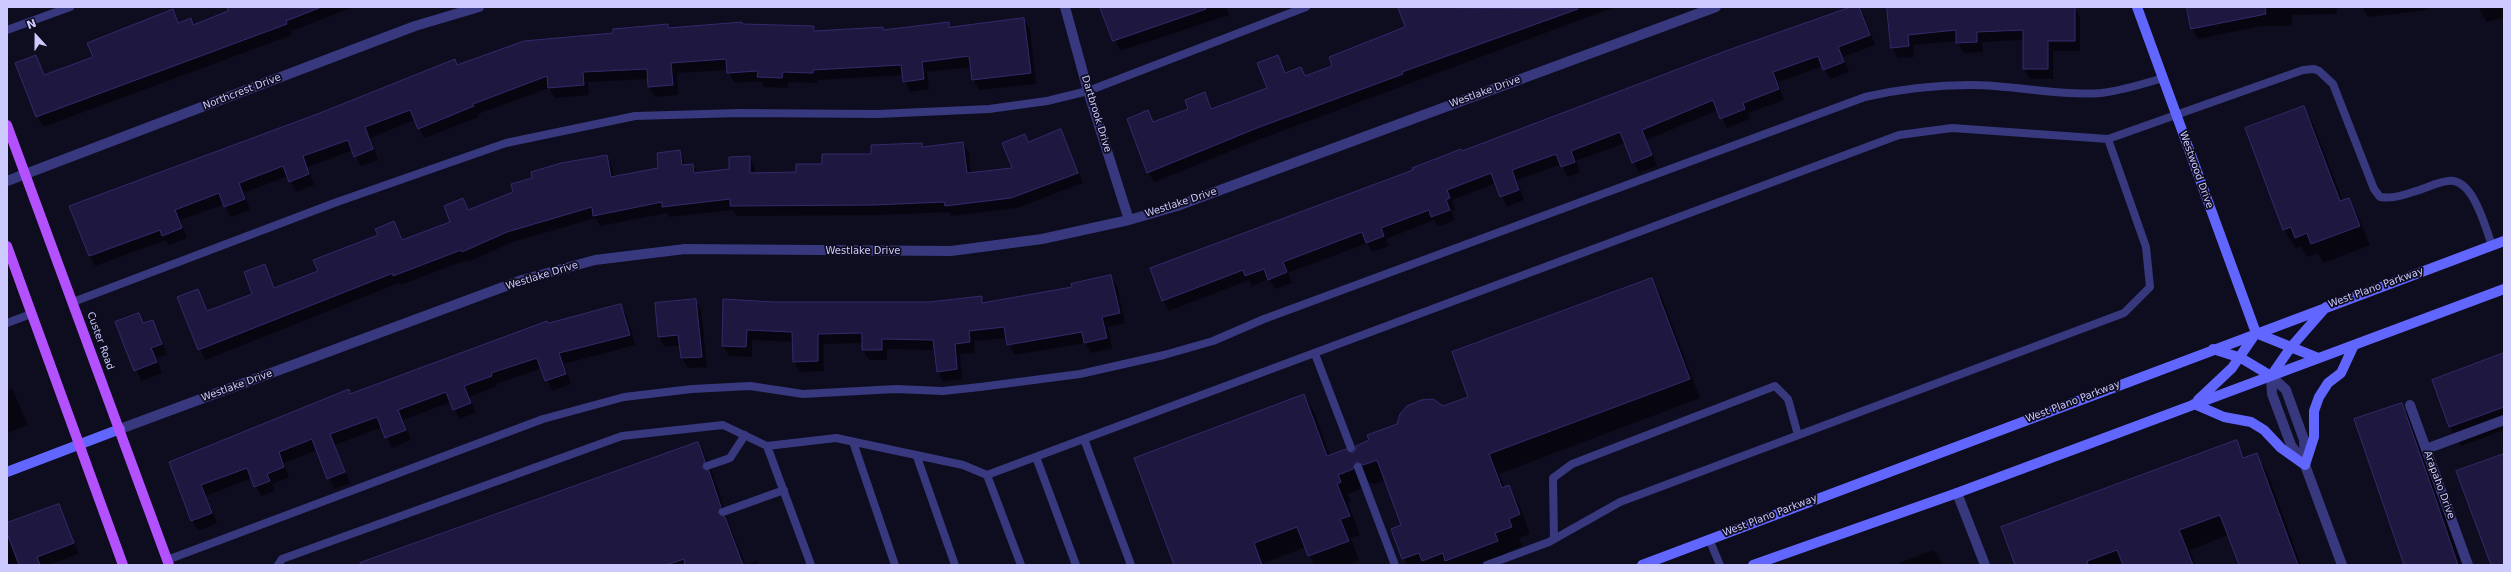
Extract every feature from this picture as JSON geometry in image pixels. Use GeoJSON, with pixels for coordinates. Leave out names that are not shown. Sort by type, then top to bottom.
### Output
{"type":"FeatureCollection","features":[{"type":"Feature","properties":{"kind":"main road","name":"Westwood Drive"},"geometry":{"type":"LineString","coordinates":[[2136,7],[2256,333]]}},
{"type":"Feature","properties":{"kind":"main road","name":"Custer Road"},"geometry":{"type":"LineString","coordinates":[[7,125],[168,562]]}},
{"type":"Feature","properties":{"kind":"main road","name":"West Plano Parkway"},"geometry":{"type":"LineString","coordinates":[[1642,565],[2327,306],[2504,241]]}},
{"type":"Feature","properties":{"kind":"main road"},"geometry":{"type":"LineString","coordinates":[[7,246],[123,565]]}},
{"type":"Feature","properties":{"kind":"main road"},"geometry":{"type":"LineString","coordinates":[[1753,565],[1957,494],[2504,289]]}},
{"type":"Feature","properties":{"kind":"main road"},"geometry":{"type":"LineString","coordinates":[[2271,376],[2291,348],[2327,306]]}},
{"type":"Feature","properties":{"kind":"main road"},"geometry":{"type":"LineString","coordinates":[[2194,404],[2241,358],[2256,333],[2318,358]]}},
{"type":"Feature","properties":{"kind":"main road"},"geometry":{"type":"LineString","coordinates":[[2194,404],[2224,417],[2251,422],[2305,465],[2314,437],[2314,411],[2319,397],[2328,384],[2341,374],[2354,345]]}},
{"type":"Feature","properties":{"kind":"main road"},"geometry":{"type":"LineString","coordinates":[[2213,349],[2241,358],[2271,376]]}},
{"type":"Feature","properties":{"kind":"main road","name":"Westlake Drive"},"geometry":{"type":"LineString","coordinates":[[7,472],[120,429]]}},
{"type":"Feature","properties":{"kind":"street","name":"Northcrest Drive"},"geometry":{"type":"LineString","coordinates":[[7,181],[415,26],[479,7]]}},
{"type":"Feature","properties":{"kind":"street","name":"Dartbrook Drive"},"geometry":{"type":"LineString","coordinates":[[1065,7],[1088,91],[1129,220]]}},
{"type":"Feature","properties":{"kind":"street","name":"Westlake Drive"},"geometry":{"type":"LineString","coordinates":[[120,429],[522,280],[595,260],[648,252],[685,250],[951,250],[1042,239],[1129,220],[1177,206],[1716,7]]}},
{"type":"Feature","properties":{"kind":"street"},"geometry":{"type":"LineString","coordinates":[[2271,376],[2272,394],[2290,445],[2305,465],[2342,565]]}},
{"type":"Feature","properties":{"kind":"street"},"geometry":{"type":"LineString","coordinates":[[2271,376],[2286,390],[2304,440],[2305,465]]}},
{"type":"Feature","properties":{"kind":"street","name":"Arapaho Drive"},"geometry":{"type":"LineString","coordinates":[[2410,405],[2468,565]]}},
{"type":"Feature","properties":{"kind":"street"},"geometry":{"type":"LineString","coordinates":[[2426,449],[2504,420]]}},
{"type":"Feature","properties":{"kind":"street"},"geometry":{"type":"LineString","coordinates":[[1957,494],[1985,565]]}},
{"type":"Feature","properties":{"kind":"lane"},"geometry":{"type":"LineString","coordinates":[[7,30],[70,7]]}},
{"type":"Feature","properties":{"kind":"lane"},"geometry":{"type":"LineString","coordinates":[[73,302],[337,202],[506,143],[635,116],[738,113],[878,114],[989,109],[1047,101],[1088,91],[1306,7]]}},
{"type":"Feature","properties":{"kind":"lane"},"geometry":{"type":"LineString","coordinates":[[278,565],[282,559],[622,436],[723,425],[767,446],[836,438],[917,457],[963,465],[987,475],[1315,354],[1898,135],[1952,128],[2108,139],[2177,116],[2303,70],[2314,69],[2333,84],[2374,189],[2380,197],[2400,196],[2450,180],[2459,183],[2468,188],[2472,195],[2492,245]]}},
{"type":"Feature","properties":{"kind":"lane"},"geometry":{"type":"LineString","coordinates":[[168,562],[542,419],[624,397],[692,389],[750,386],[802,394],[896,389],[943,391],[1080,374],[1164,355],[1214,341],[1264,320],[1865,97],[1909,88],[1971,85],[2043,91],[2101,93],[2144,84],[2163,78]]}},
{"type":"Feature","properties":{"kind":"lane"},"geometry":{"type":"LineString","coordinates":[[1487,565],[1554,539],[1620,502],[2124,314],[2150,287],[2146,247],[2108,139]]}},
{"type":"Feature","properties":{"kind":"lane"},"geometry":{"type":"LineString","coordinates":[[7,323],[31,314]]}},
{"type":"Feature","properties":{"kind":"lane"},"geometry":{"type":"LineString","coordinates":[[1315,354],[1350,448]]}},
{"type":"Feature","properties":{"kind":"lane"},"geometry":{"type":"LineString","coordinates":[[1554,539],[1553,478],[1572,464],[1775,386],[1788,399],[1798,435]]}},
{"type":"Feature","properties":{"kind":"lane"},"geometry":{"type":"LineString","coordinates":[[707,466],[730,458],[745,435]]}},
{"type":"Feature","properties":{"kind":"lane"},"geometry":{"type":"LineString","coordinates":[[1084,439],[1131,565]]}},
{"type":"Feature","properties":{"kind":"lane"},"geometry":{"type":"LineString","coordinates":[[853,442],[895,565]]}},
{"type":"Feature","properties":{"kind":"lane"},"geometry":{"type":"LineString","coordinates":[[767,446],[811,565]]}},
{"type":"Feature","properties":{"kind":"lane"},"geometry":{"type":"LineString","coordinates":[[917,457],[955,565]]}},
{"type":"Feature","properties":{"kind":"lane"},"geometry":{"type":"LineString","coordinates":[[1036,457],[1076,565]]}},
{"type":"Feature","properties":{"kind":"lane"},"geometry":{"type":"LineString","coordinates":[[1358,467],[1395,565]]}},
{"type":"Feature","properties":{"kind":"lane"},"geometry":{"type":"LineString","coordinates":[[987,475],[1021,565]]}},
{"type":"Feature","properties":{"kind":"lane"},"geometry":{"type":"LineString","coordinates":[[723,512],[784,490]]}},
{"type":"Feature","properties":{"kind":"lane"},"geometry":{"type":"LineString","coordinates":[[1710,539],[1720,565]]}},
{"type":"Feature","properties":{"kind":"building"},"geometry":{"type":"Polygon","coordinates":[[[227,7],[319,8],[286,21],[287,24],[36,117],[15,63],[36,55],[44,75],[93,57],[87,43],[173,9],[178,23],[191,18],[193,25],[228,11],[227,7]]]}},
{"type":"Feature","properties":{"kind":"building"},"geometry":{"type":"Polygon","coordinates":[[[1100,7],[1206,7],[1206,9],[1113,41],[1100,7]]]}},
{"type":"Feature","properties":{"kind":"building"},"geometry":{"type":"Polygon","coordinates":[[[1398,7],[1578,9],[1402,72],[1403,74],[1257,128],[1147,173],[1127,119],[1148,110],[1153,122],[1188,109],[1185,100],[1205,92],[1211,109],[1267,88],[1257,63],[1278,55],[1285,73],[1301,67],[1305,76],[1332,66],[1329,57],[1405,27],[1398,7]]]}},
{"type":"Feature","properties":{"kind":"building"},"geometry":{"type":"Polygon","coordinates":[[[1851,7],[1859,7],[1870,35],[1838,47],[1844,62],[1823,70],[1818,56],[1773,72],[1779,89],[1743,103],[1745,109],[1720,119],[1713,100],[1642,130],[1652,155],[1632,163],[1620,132],[1571,151],[1575,162],[1561,167],[1556,154],[1512,170],[1519,190],[1500,197],[1491,173],[1447,190],[1450,198],[1446,200],[1450,210],[1431,217],[1429,210],[1381,228],[1384,236],[1366,243],[1362,232],[1283,262],[1287,272],[1268,280],[1264,269],[1245,276],[1243,270],[1162,301],[1150,268],[1413,170],[1412,168],[1461,149],[1462,151],[1723,52],[1851,7]]]}},
{"type":"Feature","properties":{"kind":"building"},"geometry":{"type":"Polygon","coordinates":[[[1887,7],[2075,7],[2075,41],[2048,41],[2048,69],[2023,69],[2023,30],[1977,32],[1977,42],[1956,43],[1956,30],[1908,35],[1909,46],[1891,48],[1887,7]]]}},
{"type":"Feature","properties":{"kind":"building"},"geometry":{"type":"Polygon","coordinates":[[[2187,7],[2265,7],[2266,14],[2191,29],[2187,7]]]}},
{"type":"Feature","properties":{"kind":"building"},"geometry":{"type":"Polygon","coordinates":[[[1024,18],[1031,73],[972,80],[969,56],[922,62],[924,79],[903,82],[901,65],[813,70],[813,73],[783,72],[782,78],[757,77],[758,71],[727,73],[726,59],[671,63],[673,85],[648,87],[647,69],[583,72],[584,85],[548,88],[547,76],[473,104],[474,106],[418,129],[410,110],[365,127],[373,149],[354,157],[348,140],[303,156],[309,174],[289,182],[283,166],[239,183],[245,199],[224,207],[219,193],[175,210],[182,228],[162,236],[160,230],[89,256],[69,206],[320,113],[455,59],[457,65],[524,41],[613,33],[613,29],[668,24],[668,28],[742,22],[743,24],[814,26],[814,31],[883,27],[883,30],[949,22],[949,27],[1024,18]]]}},
{"type":"Feature","properties":{"kind":"building"},"geometry":{"type":"Polygon","coordinates":[[[2304,106],[2340,201],[2349,198],[2360,226],[2311,244],[2307,233],[2295,238],[2291,227],[2283,230],[2245,128],[2304,106]]]}},
{"type":"Feature","properties":{"kind":"building"},"geometry":{"type":"Polygon","coordinates":[[[1061,129],[1078,173],[1011,198],[945,206],[944,202],[874,205],[730,206],[730,199],[662,207],[662,202],[593,216],[592,207],[507,232],[462,252],[461,250],[393,276],[393,273],[198,350],[177,297],[198,289],[207,311],[252,294],[244,272],[265,264],[274,288],[318,271],[313,260],[378,235],[375,229],[394,221],[402,240],[450,222],[444,206],[463,198],[468,210],[513,192],[511,184],[532,178],[531,172],[561,163],[607,155],[611,177],[658,168],[657,153],[680,150],[682,165],[693,164],[694,173],[729,169],[729,157],[750,156],[750,173],[796,172],[796,164],[822,164],[822,154],[871,154],[871,145],[922,143],[922,147],[963,142],[967,173],[1012,168],[1002,143],[1025,134],[1028,142],[1061,129]]]}},
{"type":"Feature","properties":{"kind":"building"},"geometry":{"type":"Polygon","coordinates":[[[1111,275],[1120,313],[1102,317],[1107,338],[1084,343],[1082,332],[1007,345],[1004,327],[969,331],[970,342],[955,344],[957,369],[937,372],[933,340],[882,339],[882,350],[862,350],[862,333],[818,334],[818,361],[793,362],[792,332],[747,330],[746,347],[722,346],[723,299],[774,302],[929,302],[982,296],[982,303],[1072,287],[1071,284],[1111,275]]]}},
{"type":"Feature","properties":{"kind":"building"},"geometry":{"type":"Polygon","coordinates":[[[1652,278],[1690,379],[1489,454],[1502,488],[1509,485],[1520,514],[1509,519],[1512,527],[1495,533],[1498,541],[1445,561],[1443,553],[1422,561],[1419,553],[1402,559],[1391,529],[1401,525],[1377,460],[1363,465],[1356,462],[1353,469],[1338,475],[1341,482],[1337,484],[1350,516],[1340,519],[1349,541],[1308,556],[1297,527],[1254,543],[1262,565],[1174,565],[1134,458],[1304,394],[1327,456],[1346,449],[1353,453],[1356,446],[1369,440],[1367,435],[1397,424],[1400,414],[1407,406],[1421,400],[1433,399],[1443,406],[1468,397],[1452,352],[1652,278]]]}},
{"type":"Feature","properties":{"kind":"building"},"geometry":{"type":"Polygon","coordinates":[[[696,299],[702,357],[681,358],[678,335],[658,337],[655,303],[696,299]]]}},
{"type":"Feature","properties":{"kind":"building"},"geometry":{"type":"Polygon","coordinates":[[[621,304],[630,335],[559,353],[566,374],[545,381],[537,358],[491,373],[492,376],[464,386],[471,403],[453,410],[446,392],[398,410],[406,430],[385,438],[377,417],[330,434],[345,472],[327,479],[312,439],[279,452],[284,467],[267,474],[270,481],[254,487],[247,468],[201,485],[212,513],[191,521],[169,462],[349,389],[350,394],[547,321],[548,323],[621,304]]]}},
{"type":"Feature","properties":{"kind":"building"},"geometry":{"type":"Polygon","coordinates":[[[139,313],[143,323],[153,320],[162,344],[151,348],[157,362],[134,371],[115,322],[139,313]]]}},
{"type":"Feature","properties":{"kind":"building"},"geometry":{"type":"Polygon","coordinates":[[[2504,353],[2504,407],[2449,427],[2432,380],[2504,353]]]}},
{"type":"Feature","properties":{"kind":"building"},"geometry":{"type":"Polygon","coordinates":[[[2402,403],[2458,565],[2404,565],[2354,419],[2402,403]]]}},
{"type":"Feature","properties":{"kind":"building"},"geometry":{"type":"Polygon","coordinates":[[[2237,440],[2243,458],[2257,453],[2298,565],[2239,565],[2220,515],[2179,530],[2193,565],[2123,565],[2117,550],[2087,561],[2088,565],[2015,565],[2001,527],[2237,440]]]}},
{"type":"Feature","properties":{"kind":"building"},"geometry":{"type":"Polygon","coordinates":[[[698,442],[705,461],[702,468],[709,471],[721,507],[718,513],[725,517],[743,565],[685,565],[684,559],[666,565],[361,565],[360,563],[698,442]]]}},
{"type":"Feature","properties":{"kind":"building"},"geometry":{"type":"Polygon","coordinates":[[[2504,454],[2504,565],[2491,565],[2456,471],[2504,454]]]}},
{"type":"Feature","properties":{"kind":"building"},"geometry":{"type":"Polygon","coordinates":[[[59,504],[74,543],[37,557],[40,565],[19,565],[7,533],[7,523],[59,504]]]}}]}
